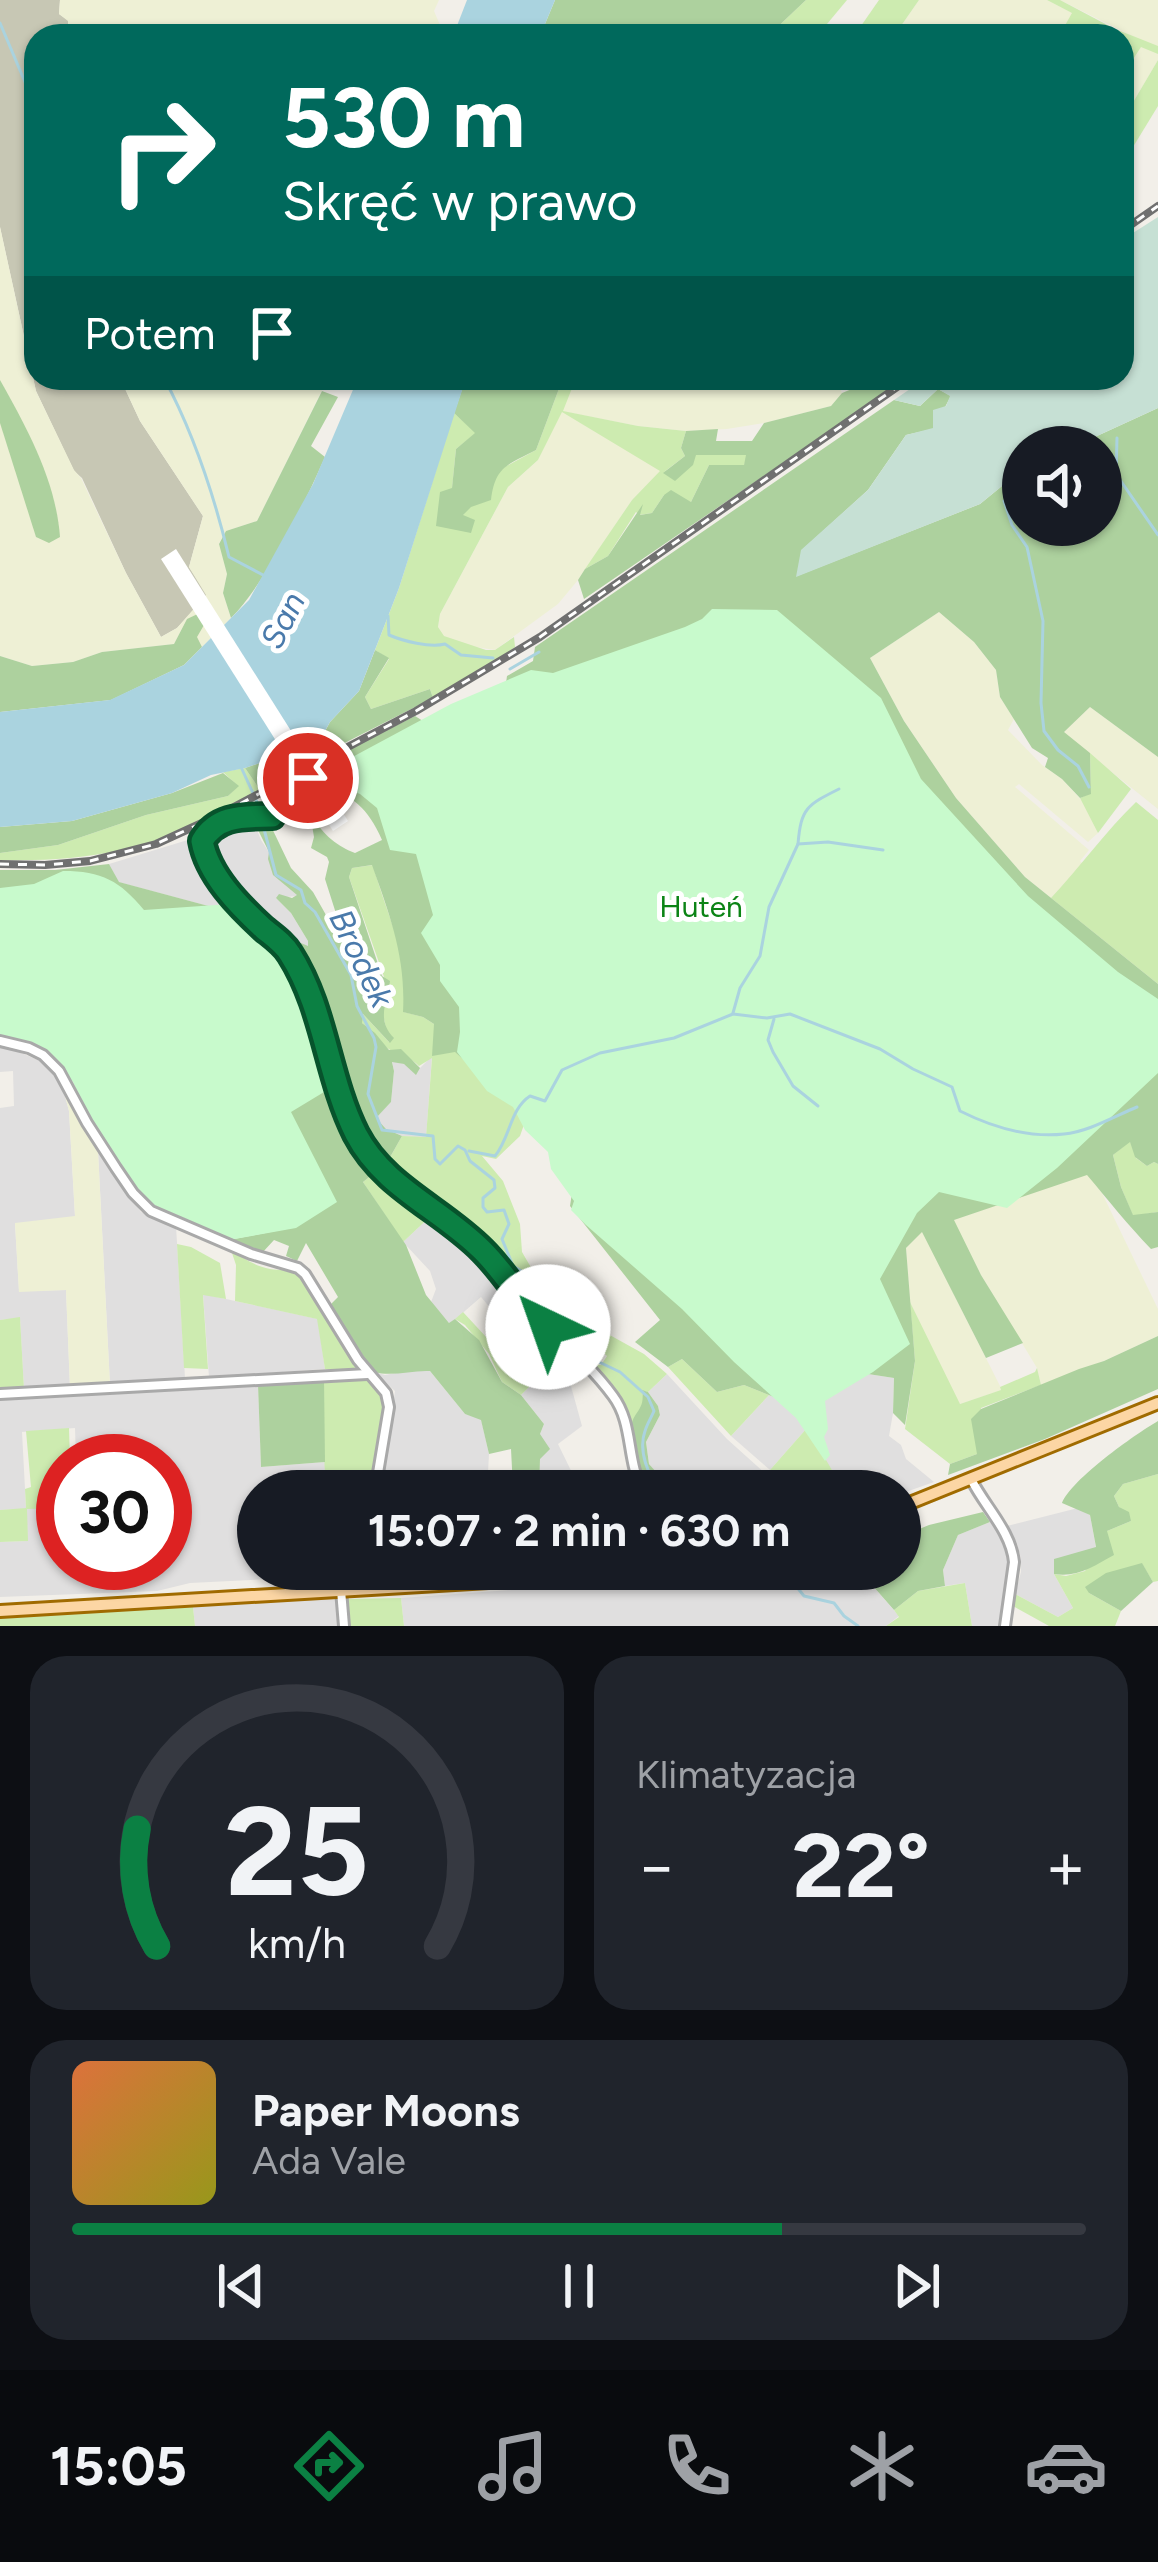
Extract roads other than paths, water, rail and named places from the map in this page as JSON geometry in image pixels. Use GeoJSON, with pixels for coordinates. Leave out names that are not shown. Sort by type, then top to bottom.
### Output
{"type":"FeatureCollection","features":[{"type":"Feature","properties":{"kind":"main road"},"geometry":{"type":"LineString","coordinates":[[921,1499],[1158,1403]]}},
{"type":"Feature","properties":{"kind":"main road"},"geometry":{"type":"LineString","coordinates":[[0,1611],[340,1590]]}},
{"type":"Feature","properties":{"kind":"street"},"geometry":{"type":"LineString","coordinates":[[308,778],[285,793],[272,816],[233,817],[209,829],[202,841],[209,864],[246,912],[286,947],[306,981],[342,1101],[358,1137],[391,1179],[485,1252],[531,1312],[605,1385],[624,1414],[634,1470]]}},
{"type":"Feature","properties":{"kind":"street"},"geometry":{"type":"LineString","coordinates":[[0,1041],[43,1055],[59,1071],[133,1193],[152,1211],[305,1274],[368,1374],[386,1393],[389,1406],[379,1470]]}},
{"type":"Feature","properties":{"kind":"street"},"geometry":{"type":"LineString","coordinates":[[0,1394],[368,1374]]}},
{"type":"Feature","properties":{"kind":"street"},"geometry":{"type":"LineString","coordinates":[[971,1479],[1012,1552],[1005,1626]]}},
{"type":"Feature","properties":{"kind":"street"},"geometry":{"type":"LineString","coordinates":[[340,1590],[344,1626]]}},
{"type":"Feature","properties":{"kind":"water"},"geometry":{"type":"Polygon","coordinates":[[[467,0],[555,0],[545,24],[458,24],[467,0]]]}},
{"type":"Feature","properties":{"kind":"water","name":"San"},"geometry":{"type":"Polygon","coordinates":[[[353,390],[462,390],[399,588],[359,691],[330,722],[313,752],[301,749],[72,821],[0,827],[0,712],[110,700],[184,665],[249,600],[313,484],[353,390]]]}},
{"type":"Feature","properties":{"kind":"waterway"},"geometry":{"type":"LineString","coordinates":[[0,23],[24,80]]}},
{"type":"Feature","properties":{"kind":"waterway","name":"San"},"geometry":{"type":"LineString","coordinates":[[170,390],[202,465],[229,557],[265,576]]}},
{"type":"Feature","properties":{"kind":"waterway"},"geometry":{"type":"LineString","coordinates":[[1122,483],[1158,535]]}},
{"type":"Feature","properties":{"kind":"waterway"},"geometry":{"type":"LineString","coordinates":[[1026,546],[1043,621],[1044,731],[1078,766],[1089,787]]}},
{"type":"Feature","properties":{"kind":"waterway"},"geometry":{"type":"LineString","coordinates":[[385,614],[389,635],[445,644],[461,655],[493,658]]}},
{"type":"Feature","properties":{"kind":"waterway"},"geometry":{"type":"LineString","coordinates":[[510,669],[539,652]]}},
{"type":"Feature","properties":{"kind":"waterway","name":"Brodek"},"geometry":{"type":"LineString","coordinates":[[241,767],[257,802],[276,875],[301,890],[351,975],[357,1006],[376,1047],[368,1094],[382,1130],[433,1136],[435,1159],[440,1164],[458,1146],[494,1180],[495,1188],[483,1198],[483,1207],[487,1212],[504,1210],[509,1224],[502,1239],[513,1266],[523,1272],[535,1292],[536,1304],[567,1323],[599,1362],[620,1372],[648,1397],[654,1411],[643,1438],[649,1470]]}},
{"type":"Feature","properties":{"kind":"waterway"},"geometry":{"type":"LineString","coordinates":[[798,844],[808,809],[839,789]]}},
{"type":"Feature","properties":{"kind":"waterway"},"geometry":{"type":"LineString","coordinates":[[733,1013],[740,988],[760,956],[769,907],[798,844],[828,842],[883,850]]}},
{"type":"Feature","properties":{"kind":"waterway"},"geometry":{"type":"LineString","coordinates":[[469,1151],[495,1156],[523,1102],[530,1096],[545,1101],[562,1070],[600,1053],[674,1038],[733,1014],[767,1018],[790,1014],[880,1049],[952,1087],[960,1111],[1010,1130],[1073,1133],[1137,1107]]}},
{"type":"Feature","properties":{"kind":"waterway"},"geometry":{"type":"LineString","coordinates":[[774,1019],[768,1040],[773,1052],[793,1086],[818,1106]]}},
{"type":"Feature","properties":{"kind":"waterway","name":"Brodek"},"geometry":{"type":"LineString","coordinates":[[799,1590],[804,1596],[834,1603],[858,1626]]}},
{"type":"Feature","properties":{"kind":"railway"},"geometry":{"type":"LineString","coordinates":[[1134,223],[1158,206]]}},
{"type":"Feature","properties":{"kind":"railway"},"geometry":{"type":"LineString","coordinates":[[0,864],[90,861],[156,844],[416,711],[540,637],[893,390]]}},
{"type":"Feature","properties":{"kind":"park label","name":"Huteń"},"geometry":{"type":"Point","coordinates":[701,907]}}]}
